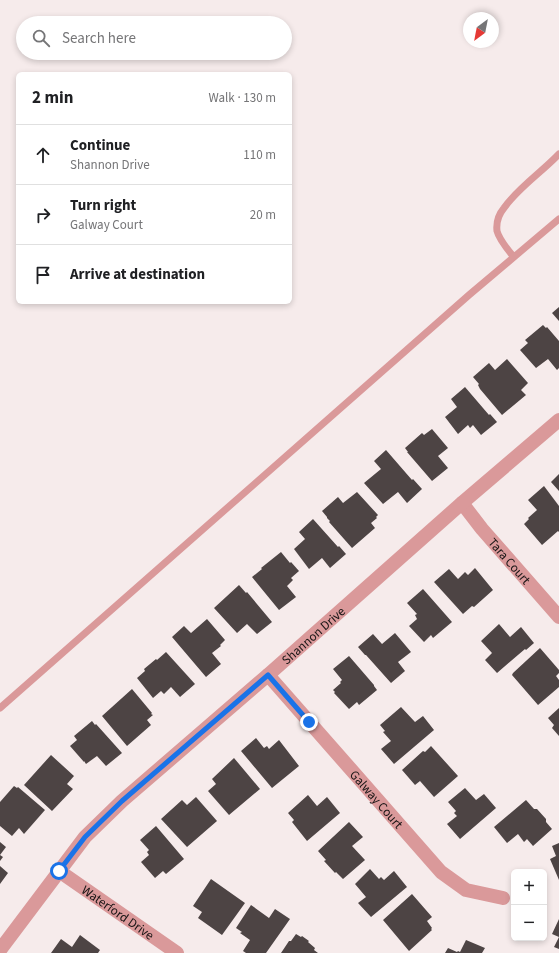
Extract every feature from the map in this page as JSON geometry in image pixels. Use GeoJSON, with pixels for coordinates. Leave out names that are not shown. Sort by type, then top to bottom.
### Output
{"type":"FeatureCollection","features":[{"type":"Feature","properties":{"kind":"street","name":"Shannon Drive"},"geometry":{"type":"LineString","coordinates":[[0,950],[85,837],[122,801],[559,420]]}},
{"type":"Feature","properties":{"kind":"street","name":"Tara Court"},"geometry":{"type":"LineString","coordinates":[[462,503],[482,529],[559,617]]}},
{"type":"Feature","properties":{"kind":"street","name":"Galway Court"},"geometry":{"type":"LineString","coordinates":[[268,675],[441,872],[466,890],[503,898]]}},
{"type":"Feature","properties":{"kind":"street","name":"Waterford Drive"},"geometry":{"type":"LineString","coordinates":[[59,871],[177,953]]}},
{"type":"Feature","properties":{"kind":"lane"},"geometry":{"type":"LineString","coordinates":[[514,256],[503,243],[497,231],[498,220],[504,208],[511,200],[559,154]]}},
{"type":"Feature","properties":{"kind":"lane"},"geometry":{"type":"LineString","coordinates":[[0,708],[514,256],[559,219]]}},
{"type":"Feature","properties":{"kind":"building"},"geometry":{"type":"Polygon","coordinates":[[[559,307],[559,321],[552,313],[559,307]]]}},
{"type":"Feature","properties":{"kind":"building"},"geometry":{"type":"Polygon","coordinates":[[[543,325],[546,328],[547,327],[559,341],[559,368],[557,370],[548,359],[536,368],[520,350],[528,343],[525,340],[543,325]]]}},
{"type":"Feature","properties":{"kind":"building"},"geometry":{"type":"Polygon","coordinates":[[[507,359],[528,383],[521,390],[526,395],[502,415],[480,389],[479,384],[473,377],[489,363],[495,370],[507,359]]]}},
{"type":"Feature","properties":{"kind":"building"},"geometry":{"type":"Polygon","coordinates":[[[465,387],[497,422],[481,435],[473,425],[470,428],[468,425],[458,434],[445,417],[457,407],[451,399],[465,387]]]}},
{"type":"Feature","properties":{"kind":"building"},"geometry":{"type":"Polygon","coordinates":[[[432,429],[448,448],[438,456],[448,468],[432,481],[405,448],[422,433],[424,435],[432,429]]]}},
{"type":"Feature","properties":{"kind":"building"},"geometry":{"type":"Polygon","coordinates":[[[386,450],[412,480],[413,479],[422,489],[407,503],[398,492],[383,504],[364,483],[381,469],[374,461],[386,450]]]}},
{"type":"Feature","properties":{"kind":"building"},"geometry":{"type":"Polygon","coordinates":[[[559,474],[559,491],[551,482],[559,474]]]}},
{"type":"Feature","properties":{"kind":"building"},"geometry":{"type":"Polygon","coordinates":[[[544,486],[559,506],[559,532],[558,531],[542,545],[524,524],[537,510],[528,500],[544,486]]]}},
{"type":"Feature","properties":{"kind":"building"},"geometry":{"type":"Polygon","coordinates":[[[357,492],[378,515],[376,517],[377,518],[371,523],[375,528],[352,548],[329,522],[330,521],[322,511],[338,497],[343,503],[357,492]]]}},
{"type":"Feature","properties":{"kind":"building"},"geometry":{"type":"Polygon","coordinates":[[[313,519],[346,554],[330,568],[322,558],[309,569],[294,549],[305,539],[299,532],[313,519]]]}},
{"type":"Feature","properties":{"kind":"building"},"geometry":{"type":"Polygon","coordinates":[[[281,552],[299,571],[291,578],[293,580],[287,586],[296,597],[279,610],[252,577],[281,552]]]}},
{"type":"Feature","properties":{"kind":"building"},"geometry":{"type":"Polygon","coordinates":[[[475,568],[493,590],[474,607],[472,606],[463,614],[434,582],[449,569],[458,579],[465,572],[468,575],[475,568]]]}},
{"type":"Feature","properties":{"kind":"building"},"geometry":{"type":"Polygon","coordinates":[[[239,585],[246,593],[247,592],[272,622],[257,634],[247,624],[237,633],[214,608],[239,585]]]}},
{"type":"Feature","properties":{"kind":"building"},"geometry":{"type":"Polygon","coordinates":[[[423,589],[452,622],[433,638],[431,635],[424,642],[409,626],[417,619],[415,615],[417,614],[407,603],[423,589]]]}},
{"type":"Feature","properties":{"kind":"building"},"geometry":{"type":"Polygon","coordinates":[[[207,619],[225,640],[220,645],[221,646],[212,653],[221,664],[206,677],[172,637],[184,626],[191,633],[207,619]]]}},
{"type":"Feature","properties":{"kind":"building"},"geometry":{"type":"Polygon","coordinates":[[[499,624],[510,637],[521,627],[534,643],[497,673],[485,660],[492,653],[481,641],[499,624]]]}},
{"type":"Feature","properties":{"kind":"building"},"geometry":{"type":"Polygon","coordinates":[[[395,633],[411,652],[398,662],[405,671],[391,683],[358,647],[373,634],[382,644],[395,633]]]}},
{"type":"Feature","properties":{"kind":"building"},"geometry":{"type":"Polygon","coordinates":[[[540,648],[559,670],[559,673],[556,676],[559,680],[559,687],[538,705],[512,675],[540,648]]]}},
{"type":"Feature","properties":{"kind":"building"},"geometry":{"type":"Polygon","coordinates":[[[166,652],[195,684],[180,697],[171,687],[164,694],[161,691],[153,698],[137,678],[145,671],[144,669],[166,652]]]}},
{"type":"Feature","properties":{"kind":"building"},"geometry":{"type":"Polygon","coordinates":[[[349,656],[377,690],[359,705],[357,702],[349,709],[334,693],[335,692],[333,690],[341,683],[340,682],[342,680],[333,669],[349,656]]]}},
{"type":"Feature","properties":{"kind":"building"},"geometry":{"type":"Polygon","coordinates":[[[132,689],[153,715],[147,720],[151,725],[127,746],[102,716],[132,689]]]}},
{"type":"Feature","properties":{"kind":"building"},"geometry":{"type":"Polygon","coordinates":[[[401,707],[415,722],[423,716],[434,730],[394,764],[381,749],[391,741],[383,732],[385,731],[380,725],[401,707]]]}},
{"type":"Feature","properties":{"kind":"building"},"geometry":{"type":"Polygon","coordinates":[[[559,708],[559,736],[552,728],[554,725],[548,718],[559,708]]]}},
{"type":"Feature","properties":{"kind":"building"},"geometry":{"type":"Polygon","coordinates":[[[92,721],[122,753],[106,766],[97,756],[86,764],[70,746],[77,740],[74,736],[92,721]]]}},
{"type":"Feature","properties":{"kind":"building"},"geometry":{"type":"Polygon","coordinates":[[[256,738],[264,748],[267,746],[269,749],[279,740],[299,766],[272,788],[241,751],[256,738]]]}},
{"type":"Feature","properties":{"kind":"building"},"geometry":{"type":"Polygon","coordinates":[[[431,746],[458,776],[434,797],[420,781],[415,785],[402,770],[423,751],[425,752],[431,746]]]}},
{"type":"Feature","properties":{"kind":"building"},"geometry":{"type":"Polygon","coordinates":[[[51,755],[74,776],[67,784],[73,789],[52,811],[24,785],[51,755]]]}},
{"type":"Feature","properties":{"kind":"building"},"geometry":{"type":"Polygon","coordinates":[[[234,758],[260,789],[229,815],[208,791],[216,784],[212,779],[234,758]]]}},
{"type":"Feature","properties":{"kind":"building"},"geometry":{"type":"Polygon","coordinates":[[[14,786],[17,788],[18,787],[45,810],[24,834],[19,828],[12,836],[0,826],[0,802],[14,786]]]}},
{"type":"Feature","properties":{"kind":"building"},"geometry":{"type":"Polygon","coordinates":[[[465,788],[476,800],[484,794],[496,808],[460,839],[447,824],[457,816],[454,813],[456,811],[448,802],[465,788]]]}},
{"type":"Feature","properties":{"kind":"building"},"geometry":{"type":"Polygon","coordinates":[[[308,795],[317,806],[327,797],[340,813],[307,841],[292,822],[294,820],[288,813],[308,795]]]}},
{"type":"Feature","properties":{"kind":"building"},"geometry":{"type":"Polygon","coordinates":[[[196,797],[217,821],[187,847],[161,819],[182,800],[187,805],[196,797]]]}},
{"type":"Feature","properties":{"kind":"building"},"geometry":{"type":"Polygon","coordinates":[[[526,800],[546,819],[546,822],[552,829],[533,846],[527,839],[524,842],[518,834],[507,843],[494,827],[526,800]]]}},
{"type":"Feature","properties":{"kind":"building"},"geometry":{"type":"Polygon","coordinates":[[[349,822],[363,837],[352,846],[365,860],[343,879],[324,861],[326,860],[318,851],[349,822]]]}},
{"type":"Feature","properties":{"kind":"building"},"geometry":{"type":"Polygon","coordinates":[[[156,826],[184,859],[166,874],[163,871],[155,878],[141,862],[149,855],[147,852],[149,850],[140,840],[156,826]]]}},
{"type":"Feature","properties":{"kind":"building"},"geometry":{"type":"Polygon","coordinates":[[[0,842],[6,847],[0,855],[0,842]]]}},
{"type":"Feature","properties":{"kind":"building"},"geometry":{"type":"Polygon","coordinates":[[[559,843],[559,880],[550,859],[556,856],[552,846],[559,843]]]}},
{"type":"Feature","properties":{"kind":"building"},"geometry":{"type":"Polygon","coordinates":[[[0,866],[8,873],[0,884],[0,866]]]}},
{"type":"Feature","properties":{"kind":"building"},"geometry":{"type":"Polygon","coordinates":[[[370,869],[379,879],[381,877],[384,880],[394,871],[407,887],[371,917],[358,903],[366,897],[355,884],[370,869]]]}},
{"type":"Feature","properties":{"kind":"building"},"geometry":{"type":"Polygon","coordinates":[[[211,879],[245,903],[222,935],[198,918],[202,912],[193,906],[211,879]]]}},
{"type":"Feature","properties":{"kind":"building"},"geometry":{"type":"Polygon","coordinates":[[[412,894],[432,917],[427,921],[432,930],[409,951],[383,920],[412,894]]]}},
{"type":"Feature","properties":{"kind":"building"},"geometry":{"type":"Polygon","coordinates":[[[251,905],[269,918],[275,909],[290,919],[266,953],[246,953],[243,951],[250,940],[236,928],[251,905]]]}},
{"type":"Feature","properties":{"kind":"building"},"geometry":{"type":"Polygon","coordinates":[[[559,919],[559,937],[552,934],[559,919]]]}},
{"type":"Feature","properties":{"kind":"building"},"geometry":{"type":"Polygon","coordinates":[[[296,934],[309,941],[308,942],[315,948],[314,950],[318,953],[281,953],[296,934]]]}},
{"type":"Feature","properties":{"kind":"building"},"geometry":{"type":"Polygon","coordinates":[[[80,935],[100,950],[98,953],[51,953],[61,939],[72,947],[80,935]]]}},
{"type":"Feature","properties":{"kind":"building"},"geometry":{"type":"Polygon","coordinates":[[[559,937],[559,949],[554,947],[559,937]]]}},
{"type":"Feature","properties":{"kind":"building"},"geometry":{"type":"Polygon","coordinates":[[[466,940],[485,948],[482,953],[445,953],[448,948],[460,952],[466,940]]]}},
{"type":"Feature","properties":{"kind":"route"},"geometry":{"type":"LineString","coordinates":[[59,871],[85,837],[122,801],[268,675],[309,722]]}}]}
